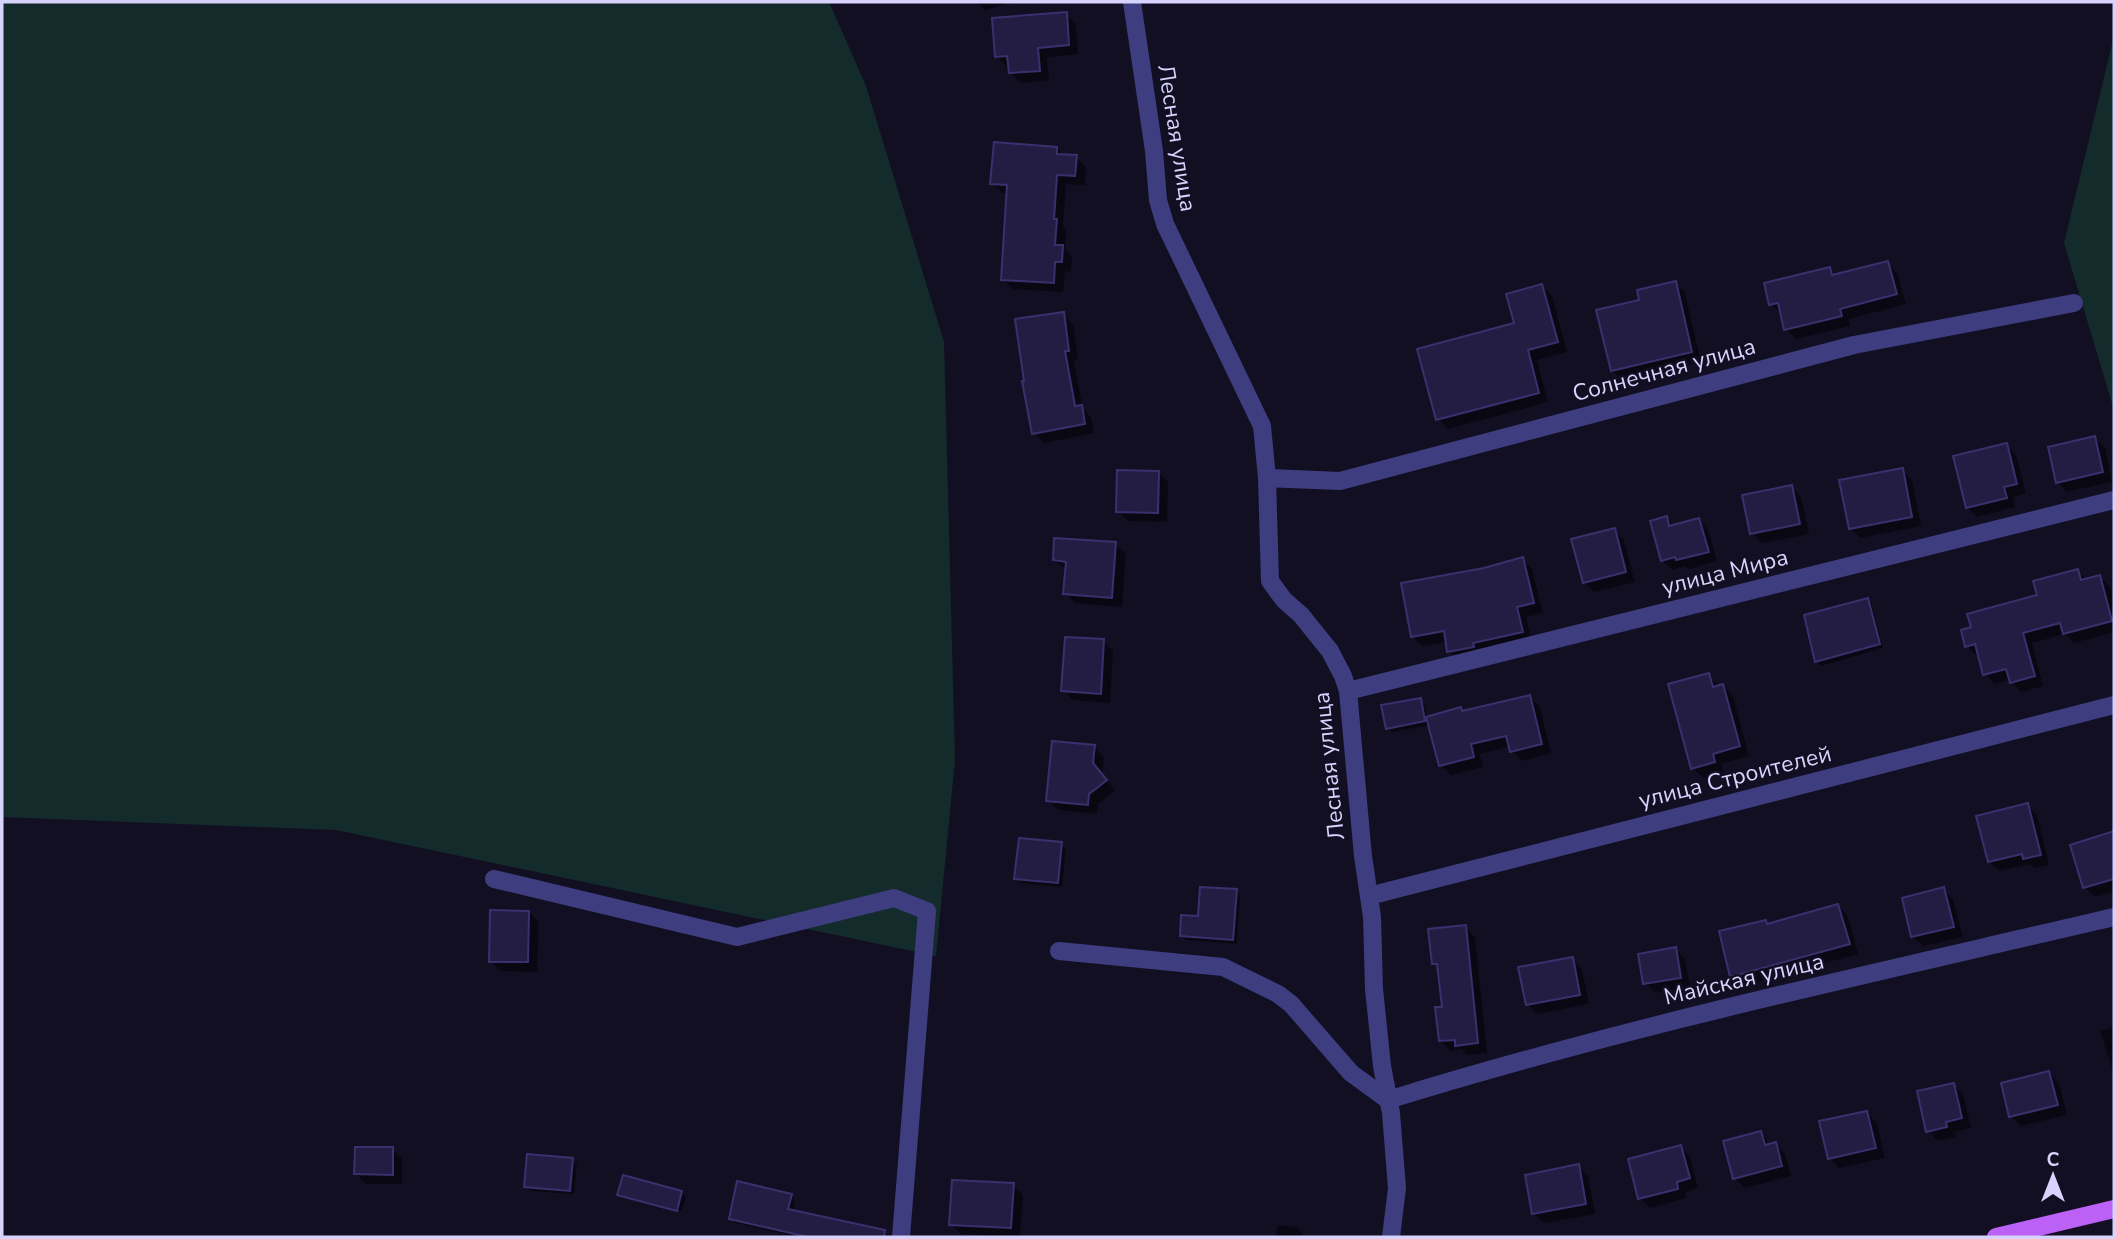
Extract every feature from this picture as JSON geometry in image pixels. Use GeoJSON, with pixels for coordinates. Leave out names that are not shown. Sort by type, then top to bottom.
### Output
{"type":"FeatureCollection","features":[{"type":"Feature","properties":{"kind":"main road"},"geometry":{"type":"LineString","coordinates":[[1996,1237],[2114,1209]]}},
{"type":"Feature","properties":{"kind":"street","name":"Лесная улица"},"geometry":{"type":"LineString","coordinates":[[1132,2],[1154,151],[1158,200],[1165,224],[1262,426],[1267,478],[1270,581],[1330,651],[1348,691],[1372,917],[1374,989],[1391,1113],[1397,1188],[1391,1237]]}},
{"type":"Feature","properties":{"kind":"street","name":"Солнечная улица"},"geometry":{"type":"LineString","coordinates":[[1267,478],[1340,481],[1854,345],[2074,303]]}},
{"type":"Feature","properties":{"kind":"street","name":"улица Мира"},"geometry":{"type":"LineString","coordinates":[[1348,691],[2114,500]]}},
{"type":"Feature","properties":{"kind":"street","name":"улица Строителей"},"geometry":{"type":"LineString","coordinates":[[1369,896],[2114,705]]}},
{"type":"Feature","properties":{"kind":"street"},"geometry":{"type":"LineString","coordinates":[[494,879],[737,937],[894,898],[927,911],[901,1237]]}},
{"type":"Feature","properties":{"kind":"street","name":"Майская улица"},"geometry":{"type":"LineString","coordinates":[[1388,1100],[1534,1057],[1693,1016],[2114,917]]}},
{"type":"Feature","properties":{"kind":"street"},"geometry":{"type":"LineString","coordinates":[[1059,951],[1223,967],[1245,976],[1291,1004],[1351,1073],[1388,1100]]}},
{"type":"Feature","properties":{"kind":"green space"},"geometry":{"type":"Polygon","coordinates":[[[2,2],[829,2],[866,86],[944,342],[955,760],[936,956],[336,830],[2,817],[2,2]]]}},
{"type":"Feature","properties":{"kind":"green space"},"geometry":{"type":"Polygon","coordinates":[[[2114,36],[2114,410],[2064,243],[2114,36]]]}},
{"type":"Feature","properties":{"kind":"building"},"geometry":{"type":"Polygon","coordinates":[[[1067,12],[1069,45],[1038,48],[1040,71],[1009,73],[1007,56],[995,57],[992,18],[1067,12]]]}},
{"type":"Feature","properties":{"kind":"building"},"geometry":{"type":"Polygon","coordinates":[[[994,142],[1057,147],[1057,154],[1077,155],[1075,176],[1057,175],[1055,245],[1063,245],[1062,262],[1055,262],[1054,283],[1001,280],[1007,185],[990,184],[994,142]]]}},
{"type":"Feature","properties":{"kind":"building"},"geometry":{"type":"Polygon","coordinates":[[[1888,261],[1897,294],[1840,309],[1842,316],[1784,330],[1778,303],[1769,305],[1764,283],[1830,267],[1832,275],[1888,261]]]}},
{"type":"Feature","properties":{"kind":"building"},"geometry":{"type":"Polygon","coordinates":[[[1676,281],[1692,352],[1611,371],[1596,310],[1639,300],[1637,290],[1676,281]]]}},
{"type":"Feature","properties":{"kind":"building"},"geometry":{"type":"Polygon","coordinates":[[[1542,284],[1558,342],[1528,350],[1539,393],[1436,420],[1417,349],[1514,323],[1506,294],[1542,284]]]}},
{"type":"Feature","properties":{"kind":"building"},"geometry":{"type":"Polygon","coordinates":[[[1064,312],[1069,351],[1065,351],[1075,406],[1082,405],[1085,424],[1032,434],[1022,381],[1015,319],[1064,312]]]}},
{"type":"Feature","properties":{"kind":"building"},"geometry":{"type":"Polygon","coordinates":[[[2095,436],[2103,472],[2056,483],[2048,447],[2095,436]]]}},
{"type":"Feature","properties":{"kind":"building"},"geometry":{"type":"Polygon","coordinates":[[[2007,443],[2017,484],[2004,487],[2007,498],[1966,508],[1953,456],[2007,443]]]}},
{"type":"Feature","properties":{"kind":"building"},"geometry":{"type":"Polygon","coordinates":[[[1903,468],[1912,517],[1849,529],[1839,480],[1903,468]]]}},
{"type":"Feature","properties":{"kind":"building"},"geometry":{"type":"Polygon","coordinates":[[[1117,470],[1159,471],[1158,513],[1116,512],[1117,470]]]}},
{"type":"Feature","properties":{"kind":"building"},"geometry":{"type":"Polygon","coordinates":[[[1792,485],[1800,524],[1750,534],[1742,495],[1792,485]]]}},
{"type":"Feature","properties":{"kind":"building"},"geometry":{"type":"Polygon","coordinates":[[[1667,516],[1669,526],[1699,518],[1709,552],[1661,561],[1650,521],[1667,516]]]}},
{"type":"Feature","properties":{"kind":"building"},"geometry":{"type":"Polygon","coordinates":[[[1615,528],[1626,572],[1583,583],[1571,539],[1615,528]]]}},
{"type":"Feature","properties":{"kind":"building"},"geometry":{"type":"Polygon","coordinates":[[[1054,538],[1116,542],[1112,598],[1063,594],[1066,562],[1053,560],[1054,538]]]}},
{"type":"Feature","properties":{"kind":"building"},"geometry":{"type":"Polygon","coordinates":[[[1523,557],[1534,603],[1517,607],[1523,632],[1447,652],[1444,631],[1411,637],[1401,583],[1484,568],[1523,557]]]}},
{"type":"Feature","properties":{"kind":"building"},"geometry":{"type":"Polygon","coordinates":[[[2078,569],[2081,580],[2100,575],[2112,621],[2063,634],[2060,623],[2023,633],[2035,676],[2010,683],[2006,669],[1983,675],[1975,644],[1965,647],[1961,630],[1971,627],[1967,614],[2037,595],[2033,581],[2078,569]]]}},
{"type":"Feature","properties":{"kind":"building"},"geometry":{"type":"Polygon","coordinates":[[[1868,598],[1880,644],[1815,662],[1804,615],[1868,598]]]}},
{"type":"Feature","properties":{"kind":"building"},"geometry":{"type":"Polygon","coordinates":[[[1065,637],[1104,639],[1101,694],[1061,691],[1065,637]]]}},
{"type":"Feature","properties":{"kind":"building"},"geometry":{"type":"Polygon","coordinates":[[[1709,673],[1713,687],[1723,684],[1740,746],[1713,754],[1715,762],[1691,769],[1668,684],[1709,673]]]}},
{"type":"Feature","properties":{"kind":"building"},"geometry":{"type":"Polygon","coordinates":[[[1530,695],[1542,744],[1510,752],[1506,736],[1471,744],[1474,757],[1439,766],[1426,717],[1461,707],[1462,711],[1530,695]]]}},
{"type":"Feature","properties":{"kind":"building"},"geometry":{"type":"Polygon","coordinates":[[[1421,698],[1425,721],[1386,729],[1381,705],[1421,698]]]}},
{"type":"Feature","properties":{"kind":"building"},"geometry":{"type":"Polygon","coordinates":[[[1052,741],[1095,745],[1093,763],[1107,780],[1089,794],[1088,805],[1046,801],[1052,741]]]}},
{"type":"Feature","properties":{"kind":"building"},"geometry":{"type":"Polygon","coordinates":[[[2028,803],[2041,855],[2023,859],[2022,854],[1988,862],[1976,816],[2028,803]]]}},
{"type":"Feature","properties":{"kind":"building"},"geometry":{"type":"Polygon","coordinates":[[[2114,831],[2114,879],[2083,888],[2070,845],[2114,831]]]}},
{"type":"Feature","properties":{"kind":"building"},"geometry":{"type":"Polygon","coordinates":[[[1019,838],[1062,842],[1058,883],[1014,879],[1019,838]]]}},
{"type":"Feature","properties":{"kind":"building"},"geometry":{"type":"Polygon","coordinates":[[[1200,887],[1237,889],[1233,940],[1180,936],[1181,915],[1198,916],[1200,887]]]}},
{"type":"Feature","properties":{"kind":"building"},"geometry":{"type":"Polygon","coordinates":[[[1944,887],[1954,927],[1911,937],[1902,898],[1944,887]]]}},
{"type":"Feature","properties":{"kind":"building"},"geometry":{"type":"Polygon","coordinates":[[[1838,904],[1850,944],[1730,977],[1719,931],[1766,920],[1767,924],[1838,904]]]}},
{"type":"Feature","properties":{"kind":"building"},"geometry":{"type":"Polygon","coordinates":[[[490,910],[529,911],[528,962],[489,962],[490,910]]]}},
{"type":"Feature","properties":{"kind":"building"},"geometry":{"type":"Polygon","coordinates":[[[1466,925],[1478,1043],[1455,1046],[1455,1040],[1439,1041],[1435,1007],[1442,1007],[1437,964],[1432,964],[1428,929],[1466,925]]]}},
{"type":"Feature","properties":{"kind":"building"},"geometry":{"type":"Polygon","coordinates":[[[1676,947],[1681,978],[1643,984],[1638,954],[1676,947]]]}},
{"type":"Feature","properties":{"kind":"building"},"geometry":{"type":"Polygon","coordinates":[[[1573,957],[1580,995],[1526,1005],[1518,967],[1573,957]]]}},
{"type":"Feature","properties":{"kind":"building"},"geometry":{"type":"Polygon","coordinates":[[[2049,1071],[2058,1105],[2009,1117],[2001,1083],[2049,1071]]]}},
{"type":"Feature","properties":{"kind":"building"},"geometry":{"type":"Polygon","coordinates":[[[1954,1083],[1962,1118],[1946,1122],[1947,1127],[1926,1132],[1917,1091],[1954,1083]]]}},
{"type":"Feature","properties":{"kind":"building"},"geometry":{"type":"Polygon","coordinates":[[[1867,1111],[1876,1148],[1828,1159],[1819,1121],[1867,1111]]]}},
{"type":"Feature","properties":{"kind":"building"},"geometry":{"type":"Polygon","coordinates":[[[1761,1131],[1765,1145],[1776,1142],[1782,1166],[1733,1179],[1723,1141],[1761,1131]]]}},
{"type":"Feature","properties":{"kind":"building"},"geometry":{"type":"Polygon","coordinates":[[[1681,1145],[1690,1178],[1677,1182],[1678,1189],[1638,1199],[1628,1159],[1681,1145]]]}},
{"type":"Feature","properties":{"kind":"building"},"geometry":{"type":"Polygon","coordinates":[[[355,1147],[393,1147],[393,1175],[354,1174],[355,1147]]]}},
{"type":"Feature","properties":{"kind":"building"},"geometry":{"type":"Polygon","coordinates":[[[527,1154],[573,1158],[570,1191],[524,1187],[527,1154]]]}},
{"type":"Feature","properties":{"kind":"building"},"geometry":{"type":"Polygon","coordinates":[[[1579,1164],[1586,1204],[1532,1214],[1525,1175],[1579,1164]]]}},
{"type":"Feature","properties":{"kind":"building"},"geometry":{"type":"Polygon","coordinates":[[[623,1175],[682,1191],[677,1211],[617,1195],[623,1175]]]}},
{"type":"Feature","properties":{"kind":"building"},"geometry":{"type":"Polygon","coordinates":[[[952,1180],[1014,1183],[1011,1228],[949,1225],[952,1180]]]}},
{"type":"Feature","properties":{"kind":"building"},"geometry":{"type":"Polygon","coordinates":[[[737,1181],[792,1194],[788,1209],[885,1230],[884,1237],[808,1237],[729,1219],[737,1181]]]}}]}
